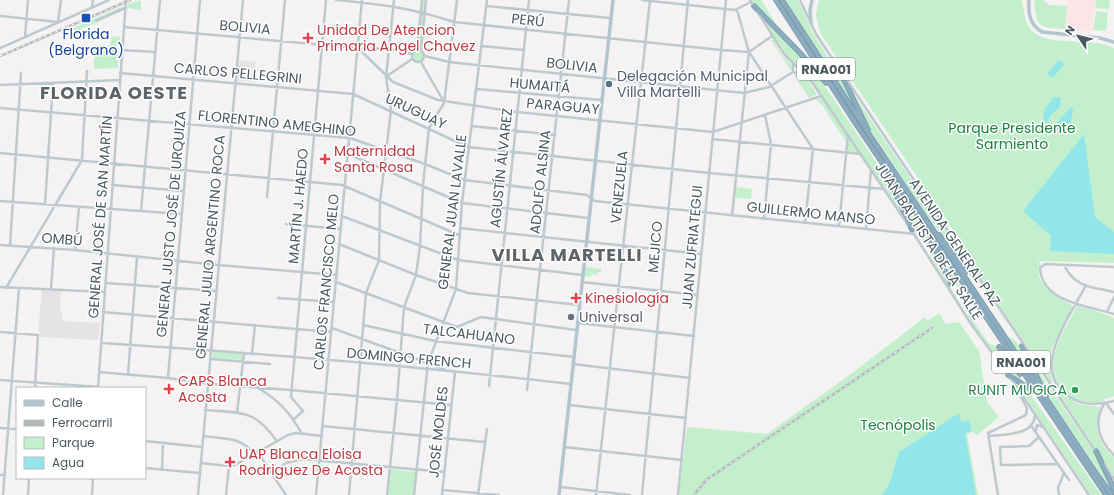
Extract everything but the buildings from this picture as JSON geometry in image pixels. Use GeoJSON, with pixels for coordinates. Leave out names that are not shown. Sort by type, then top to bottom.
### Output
{"type":"FeatureCollection","features":[{"type":"Feature","properties":{"kind":"highway","name":"AVENIDA GENERAL PAZ"},"geometry":{"type":"LineString","coordinates":[[776,0],[928,232],[1034,391],[1106,495]]}},
{"type":"Feature","properties":{"kind":"highway","name":"AVENIDA GENERAL PAZ"},"geometry":{"type":"LineString","coordinates":[[782,0],[931,228],[1052,409],[1112,495]]}},
{"type":"Feature","properties":{"kind":"highway"},"geometry":{"type":"LineString","coordinates":[[754,6],[802,55],[839,98]]}},
{"type":"Feature","properties":{"kind":"highway"},"geometry":{"type":"LineString","coordinates":[[839,69],[871,137]]}},
{"type":"Feature","properties":{"kind":"highway"},"geometry":{"type":"LineString","coordinates":[[881,161],[913,232]]}},
{"type":"Feature","properties":{"kind":"highway"},"geometry":{"type":"LineString","coordinates":[[931,228],[944,241],[966,272]]}},
{"type":"Feature","properties":{"kind":"highway"},"geometry":{"type":"LineString","coordinates":[[928,232],[951,284]]}},
{"type":"Feature","properties":{"kind":"highway"},"geometry":{"type":"LineString","coordinates":[[1022,346],[1052,409]]}},
{"type":"Feature","properties":{"kind":"highway"},"geometry":{"type":"LineString","coordinates":[[999,347],[1034,391]]}},
{"type":"Feature","properties":{"kind":"highway"},"geometry":{"type":"LineString","coordinates":[[1008,375],[1034,391]]}},
{"type":"Feature","properties":{"kind":"highway"},"geometry":{"type":"LineString","coordinates":[[1096,452],[1114,488]]}},
{"type":"Feature","properties":{"kind":"main road"},"geometry":{"type":"LineString","coordinates":[[559,495],[588,218],[613,0]]}},
{"type":"Feature","properties":{"kind":"main road"},"geometry":{"type":"LineString","coordinates":[[811,23],[810,7],[812,0]]}},
{"type":"Feature","properties":{"kind":"main road"},"geometry":{"type":"LineString","coordinates":[[1028,1],[1032,23],[1042,32],[1096,38],[1114,42]]}},
{"type":"Feature","properties":{"kind":"street"},"geometry":{"type":"LineString","coordinates":[[25,37],[28,0]]}},
{"type":"Feature","properties":{"kind":"street"},"geometry":{"type":"LineString","coordinates":[[58,22],[61,0]]}},
{"type":"Feature","properties":{"kind":"street"},"geometry":{"type":"LineString","coordinates":[[92,7],[93,0]]}},
{"type":"Feature","properties":{"kind":"street"},"geometry":{"type":"LineString","coordinates":[[0,48],[109,0]]}},
{"type":"Feature","properties":{"kind":"street","name":"GENERAL JOSÉ DE SAN MARTÍN"},"geometry":{"type":"LineString","coordinates":[[98,387],[126,0]]}},
{"type":"Feature","properties":{"kind":"street"},"geometry":{"type":"LineString","coordinates":[[141,211],[160,0]]}},
{"type":"Feature","properties":{"kind":"street","name":"GENERAL JUSTO JOSÉ DE URQUIZA"},"geometry":{"type":"LineString","coordinates":[[168,378],[200,0]]}},
{"type":"Feature","properties":{"kind":"street","name":"GENERAL JULIO ARGENTINO ROCA"},"geometry":{"type":"LineString","coordinates":[[198,495],[234,82],[243,0]]}},
{"type":"Feature","properties":{"kind":"street"},"geometry":{"type":"LineString","coordinates":[[267,197],[285,0]]}},
{"type":"Feature","properties":{"kind":"street","name":"MARTÍN J. HAEDO"},"geometry":{"type":"LineString","coordinates":[[291,390],[326,0]]}},
{"type":"Feature","properties":{"kind":"street","name":"PERÚ"},"geometry":{"type":"LineString","coordinates":[[336,0],[362,1],[393,5],[425,12],[454,22],[749,52]]}},
{"type":"Feature","properties":{"kind":"street"},"geometry":{"type":"LineString","coordinates":[[349,495],[356,429],[366,293],[379,260],[380,202],[391,110],[386,76],[394,0]]}},
{"type":"Feature","properties":{"kind":"street"},"geometry":{"type":"LineString","coordinates":[[417,50],[422,0]]}},
{"type":"Feature","properties":{"kind":"street"},"geometry":{"type":"LineString","coordinates":[[421,62],[425,56],[420,50],[426,0]]}},
{"type":"Feature","properties":{"kind":"street"},"geometry":{"type":"LineString","coordinates":[[386,495],[397,400],[404,307],[416,275],[420,246],[423,185],[429,128],[444,102],[457,0]]}},
{"type":"Feature","properties":{"kind":"street","name":"GENERAL JUAN LAVALLE"},"geometry":{"type":"LineString","coordinates":[[414,495],[428,363],[442,321],[456,289],[464,180],[475,107],[487,0]]}},
{"type":"Feature","properties":{"kind":"street","name":"AGUSTÍN ÁLVAREZ"},"geometry":{"type":"LineString","coordinates":[[489,386],[497,296],[529,0]]}},
{"type":"Feature","properties":{"kind":"street","name":"ADOLFO ALSINA"},"geometry":{"type":"LineString","coordinates":[[526,390],[529,379],[536,301],[569,0]]}},
{"type":"Feature","properties":{"kind":"street"},"geometry":{"type":"LineString","coordinates":[[642,0],[737,10],[750,1]]}},
{"type":"Feature","properties":{"kind":"street","name":"VENEZUELA"},"geometry":{"type":"LineString","coordinates":[[596,495],[650,0]]}},
{"type":"Feature","properties":{"kind":"street","name":"MEJICO"},"geometry":{"type":"LineString","coordinates":[[642,495],[688,0]]}},
{"type":"Feature","properties":{"kind":"street","name":"JUAN ZUFRIATEGUI"},"geometry":{"type":"LineString","coordinates":[[678,495],[726,0]]}},
{"type":"Feature","properties":{"kind":"street","name":"AVENIDA GENERAL PAZ"},"geometry":{"type":"LineString","coordinates":[[800,0],[811,23],[839,69],[1114,479]]}},
{"type":"Feature","properties":{"kind":"street","name":"CARLOS FRANCISCO MELO"},"geometry":{"type":"LineString","coordinates":[[316,495],[362,1]]}},
{"type":"Feature","properties":{"kind":"street","name":"JUAN BAUTISTA DE LA SALLE"},"geometry":{"type":"LineString","coordinates":[[750,1],[784,54],[806,75],[848,134],[913,232],[992,356],[1018,389],[1089,495]]}},
{"type":"Feature","properties":{"kind":"street"},"geometry":{"type":"LineString","coordinates":[[486,6],[610,18]]}},
{"type":"Feature","properties":{"kind":"street"},"geometry":{"type":"LineString","coordinates":[[96,21],[125,8]]}},
{"type":"Feature","properties":{"kind":"street"},"geometry":{"type":"LineString","coordinates":[[737,10],[749,52],[813,149],[805,223]]}},
{"type":"Feature","properties":{"kind":"street"},"geometry":{"type":"LineString","coordinates":[[0,16],[58,22]]}},
{"type":"Feature","properties":{"kind":"street","name":"BOLIVIA"},"geometry":{"type":"LineString","coordinates":[[124,27],[358,48],[389,48],[412,54]]}},
{"type":"Feature","properties":{"kind":"street"},"geometry":{"type":"LineString","coordinates":[[732,216],[749,52],[772,36]]}},
{"type":"Feature","properties":{"kind":"street"},"geometry":{"type":"LineString","coordinates":[[482,46],[524,50]]}},
{"type":"Feature","properties":{"kind":"street","name":"PARAGUAY"},"geometry":{"type":"LineString","coordinates":[[358,48],[393,82],[444,102],[517,112],[713,132]]}},
{"type":"Feature","properties":{"kind":"street"},"geometry":{"type":"LineString","coordinates":[[122,50],[155,52]]}},
{"type":"Feature","properties":{"kind":"street"},"geometry":{"type":"LineString","coordinates":[[412,59],[412,54],[417,50],[420,50]]}},
{"type":"Feature","properties":{"kind":"street","name":"BOLIVIA"},"geometry":{"type":"LineString","coordinates":[[425,56],[449,62],[480,64],[744,93],[772,86],[793,72]]}},
{"type":"Feature","properties":{"kind":"street"},"geometry":{"type":"LineString","coordinates":[[386,76],[412,59]]}},
{"type":"Feature","properties":{"kind":"street"},"geometry":{"type":"LineString","coordinates":[[412,59],[415,62],[421,62]]}},
{"type":"Feature","properties":{"kind":"street"},"geometry":{"type":"LineString","coordinates":[[421,62],[444,102]]}},
{"type":"Feature","properties":{"kind":"street"},"geometry":{"type":"LineString","coordinates":[[793,64],[793,72],[806,75]]}},
{"type":"Feature","properties":{"kind":"street"},"geometry":{"type":"LineString","coordinates":[[6,288],[82,160],[87,71]]}},
{"type":"Feature","properties":{"kind":"street"},"geometry":{"type":"LineString","coordinates":[[10,246],[21,73]]}},
{"type":"Feature","properties":{"kind":"street","name":"CARLOS PELLEGRINI"},"geometry":{"type":"LineString","coordinates":[[120,73],[234,82],[353,94]]}},
{"type":"Feature","properties":{"kind":"street"},"geometry":{"type":"LineString","coordinates":[[0,85],[120,80]]}},
{"type":"Feature","properties":{"kind":"street"},"geometry":{"type":"LineString","coordinates":[[46,204],[53,83]]}},
{"type":"Feature","properties":{"kind":"street","name":"HUMAITÁ"},"geometry":{"type":"LineString","coordinates":[[477,89],[559,98],[601,100]]}},
{"type":"Feature","properties":{"kind":"street","name":"URUGUAY"},"geometry":{"type":"LineString","coordinates":[[353,94],[391,110],[468,147],[709,173],[884,189]]}},
{"type":"Feature","properties":{"kind":"street"},"geometry":{"type":"LineString","coordinates":[[713,132],[821,96]]}},
{"type":"Feature","properties":{"kind":"street","name":"FLORENTINO AMEGHINO"},"geometry":{"type":"LineString","coordinates":[[0,108],[350,138],[387,152],[426,164],[464,180],[587,195],[595,201],[627,205]]}},
{"type":"Feature","properties":{"kind":"street"},"geometry":{"type":"LineString","coordinates":[[764,115],[771,144],[764,218]]}},
{"type":"Feature","properties":{"kind":"street"},"geometry":{"type":"LineString","coordinates":[[472,126],[555,135]]}},
{"type":"Feature","properties":{"kind":"street"},"geometry":{"type":"LineString","coordinates":[[839,226],[848,134]]}},
{"type":"Feature","properties":{"kind":"street"},"geometry":{"type":"LineString","coordinates":[[712,139],[861,154]]}},
{"type":"Feature","properties":{"kind":"street"},"geometry":{"type":"LineString","coordinates":[[0,153],[310,180],[345,186],[459,235]]}},
{"type":"Feature","properties":{"kind":"street"},"geometry":{"type":"LineString","coordinates":[[348,154],[462,203],[588,218]]}},
{"type":"Feature","properties":{"kind":"street"},"geometry":{"type":"LineString","coordinates":[[866,229],[871,170]]}},
{"type":"Feature","properties":{"kind":"street"},"geometry":{"type":"LineString","coordinates":[[112,185],[184,191]]}},
{"type":"Feature","properties":{"kind":"street"},"geometry":{"type":"LineString","coordinates":[[0,201],[182,214]]}},
{"type":"Feature","properties":{"kind":"street","name":"GUILLERMO MANSO"},"geometry":{"type":"LineString","coordinates":[[627,205],[866,229],[913,232]]}},
{"type":"Feature","properties":{"kind":"street"},"geometry":{"type":"LineString","coordinates":[[75,250],[79,207]]}},
{"type":"Feature","properties":{"kind":"street"},"geometry":{"type":"LineString","coordinates":[[342,216],[458,260],[582,275]]}},
{"type":"Feature","properties":{"kind":"street"},"geometry":{"type":"LineString","coordinates":[[286,224],[341,229]]}},
{"type":"Feature","properties":{"kind":"street"},"geometry":{"type":"LineString","coordinates":[[460,228],[701,254]]}},
{"type":"Feature","properties":{"kind":"street"},"geometry":{"type":"LineString","coordinates":[[340,244],[416,275],[456,289],[497,296],[579,305]]}},
{"type":"Feature","properties":{"kind":"street","name":"OMBÚ"},"geometry":{"type":"LineString","coordinates":[[0,245],[54,248],[218,265],[337,275]]}},
{"type":"Feature","properties":{"kind":"street"},"geometry":{"type":"LineString","coordinates":[[51,289],[54,248]]}},
{"type":"Feature","properties":{"kind":"street"},"geometry":{"type":"LineString","coordinates":[[128,375],[137,256]]}},
{"type":"Feature","properties":{"kind":"street"},"geometry":{"type":"LineString","coordinates":[[1114,267],[1045,264],[1040,268],[1047,286],[1059,297],[1076,304],[1114,314]]}},
{"type":"Feature","properties":{"kind":"street"},"geometry":{"type":"LineString","coordinates":[[1064,265],[1072,278],[1086,285],[1114,292]]}},
{"type":"Feature","properties":{"kind":"street"},"geometry":{"type":"LineString","coordinates":[[336,282],[457,327],[481,317],[576,330]]}},
{"type":"Feature","properties":{"kind":"street"},"geometry":{"type":"LineString","coordinates":[[582,282],[697,295]]}},
{"type":"Feature","properties":{"kind":"street"},"geometry":{"type":"LineString","coordinates":[[106,283],[216,291]]}},
{"type":"Feature","properties":{"kind":"street"},"geometry":{"type":"LineString","coordinates":[[1086,285],[1058,340],[1052,356],[1051,372],[1059,389],[1078,401],[1095,404],[1114,401]]}},
{"type":"Feature","properties":{"kind":"street"},"geometry":{"type":"LineString","coordinates":[[0,287],[105,292]]}},
{"type":"Feature","properties":{"kind":"street"},"geometry":{"type":"LineString","coordinates":[[4,495],[19,288]]}},
{"type":"Feature","properties":{"kind":"street"},"geometry":{"type":"LineString","coordinates":[[1106,312],[1114,296]]}},
{"type":"Feature","properties":{"kind":"street"},"geometry":{"type":"LineString","coordinates":[[278,298],[334,302]]}},
{"type":"Feature","properties":{"kind":"street"},"geometry":{"type":"LineString","coordinates":[[104,312],[332,330],[448,370]]}},
{"type":"Feature","properties":{"kind":"street"},"geometry":{"type":"LineString","coordinates":[[577,323],[694,336]]}},
{"type":"Feature","properties":{"kind":"street"},"geometry":{"type":"LineString","coordinates":[[252,354],[255,325]]}},
{"type":"Feature","properties":{"kind":"street","name":"TALCAHUANO"},"geometry":{"type":"LineString","coordinates":[[364,325],[435,341],[574,357]]}},
{"type":"Feature","properties":{"kind":"street"},"geometry":{"type":"LineString","coordinates":[[0,332],[38,335],[35,387]]}},
{"type":"Feature","properties":{"kind":"street","name":"DOMINGO FRENCH"},"geometry":{"type":"LineString","coordinates":[[101,344],[211,350],[427,368],[571,384]]}},
{"type":"Feature","properties":{"kind":"street"},"geometry":{"type":"LineString","coordinates":[[237,413],[244,353]]}},
{"type":"Feature","properties":{"kind":"street"},"geometry":{"type":"LineString","coordinates":[[210,358],[270,364]]}},
{"type":"Feature","properties":{"kind":"street"},"geometry":{"type":"LineString","coordinates":[[573,364],[690,378]]}},
{"type":"Feature","properties":{"kind":"street"},"geometry":{"type":"LineString","coordinates":[[99,372],[168,378],[208,384],[326,393],[451,406]]}},
{"type":"Feature","properties":{"kind":"street","name":"JOSÉ MOLDES"},"geometry":{"type":"LineString","coordinates":[[442,495],[455,372]]}},
{"type":"Feature","properties":{"kind":"street"},"geometry":{"type":"LineString","coordinates":[[0,380],[88,387]]}},
{"type":"Feature","properties":{"kind":"street"},"geometry":{"type":"LineString","coordinates":[[258,388],[273,397],[294,419],[302,434]]}},
{"type":"Feature","properties":{"kind":"street"},"geometry":{"type":"LineString","coordinates":[[989,435],[1026,415],[1027,408],[1020,398],[1018,389]]}},
{"type":"Feature","properties":{"kind":"street"},"geometry":{"type":"LineString","coordinates":[[1055,391],[1059,389]]}},
{"type":"Feature","properties":{"kind":"street"},"geometry":{"type":"LineString","coordinates":[[291,390],[291,397],[303,411],[294,419]]}},
{"type":"Feature","properties":{"kind":"street"},"geometry":{"type":"LineString","coordinates":[[1105,403],[1114,414]]}},
{"type":"Feature","properties":{"kind":"street"},"geometry":{"type":"LineString","coordinates":[[1105,403],[1099,413],[1098,427],[1102,441],[1114,455]]}},
{"type":"Feature","properties":{"kind":"street"},"geometry":{"type":"LineString","coordinates":[[569,405],[686,418]]}},
{"type":"Feature","properties":{"kind":"street"},"geometry":{"type":"LineString","coordinates":[[205,410],[237,413],[255,418],[262,422],[276,440]]}},
{"type":"Feature","properties":{"kind":"street"},"geometry":{"type":"LineString","coordinates":[[1032,427],[1035,414]]}},
{"type":"Feature","properties":{"kind":"street"},"geometry":{"type":"LineString","coordinates":[[1038,434],[1035,427],[1038,425],[1043,427]]}},
{"type":"Feature","properties":{"kind":"street"},"geometry":{"type":"LineString","coordinates":[[323,426],[484,442]]}},
{"type":"Feature","properties":{"kind":"street"},"geometry":{"type":"LineString","coordinates":[[989,435],[1024,431],[1032,427]]}},
{"type":"Feature","properties":{"kind":"street"},"geometry":{"type":"LineString","coordinates":[[1032,427],[1069,480]]}},
{"type":"Feature","properties":{"kind":"street"},"geometry":{"type":"LineString","coordinates":[[0,428],[16,429]]}},
{"type":"Feature","properties":{"kind":"street"},"geometry":{"type":"LineString","coordinates":[[478,494],[487,429]]}},
{"type":"Feature","properties":{"kind":"street"},"geometry":{"type":"LineString","coordinates":[[201,463],[229,466],[288,435],[302,434],[322,436]]}},
{"type":"Feature","properties":{"kind":"street"},"geometry":{"type":"LineString","coordinates":[[989,435],[998,495]]}},
{"type":"Feature","properties":{"kind":"street"},"geometry":{"type":"LineString","coordinates":[[203,436],[238,440],[246,444],[253,453]]}},
{"type":"Feature","properties":{"kind":"street"},"geometry":{"type":"LineString","coordinates":[[1040,437],[1029,446],[1001,447],[1001,465],[1058,464]]}},
{"type":"Feature","properties":{"kind":"street"},"geometry":{"type":"LineString","coordinates":[[146,442],[202,447]]}},
{"type":"Feature","properties":{"kind":"street"},"geometry":{"type":"LineString","coordinates":[[162,470],[163,443]]}},
{"type":"Feature","properties":{"kind":"street"},"geometry":{"type":"LineString","coordinates":[[564,447],[682,460]]}},
{"type":"Feature","properties":{"kind":"street"},"geometry":{"type":"LineString","coordinates":[[257,451],[286,495]]}},
{"type":"Feature","properties":{"kind":"street"},"geometry":{"type":"LineString","coordinates":[[272,472],[294,460],[320,460],[416,471],[444,472]]}},
{"type":"Feature","properties":{"kind":"street"},"geometry":{"type":"LineString","coordinates":[[226,495],[229,466]]}},
{"type":"Feature","properties":{"kind":"street"},"geometry":{"type":"LineString","coordinates":[[146,468],[200,473]]}},
{"type":"Feature","properties":{"kind":"street"},"geometry":{"type":"LineString","coordinates":[[1059,495],[1058,488],[1064,472]]}},
{"type":"Feature","properties":{"kind":"street"},"geometry":{"type":"LineString","coordinates":[[0,475],[5,475]]}},
{"type":"Feature","properties":{"kind":"street"},"geometry":{"type":"LineString","coordinates":[[28,495],[29,479]]}},
{"type":"Feature","properties":{"kind":"street"},"geometry":{"type":"LineString","coordinates":[[92,495],[93,479]]}},
{"type":"Feature","properties":{"kind":"street"},"geometry":{"type":"LineString","coordinates":[[560,487],[630,495]]}},
{"type":"Feature","properties":{"kind":"street"},"geometry":{"type":"LineString","coordinates":[[442,490],[499,495]]}},
{"type":"Feature","properties":{"kind":"shaded area"},"geometry":{"type":"Polygon","coordinates":[[[1068,0],[1095,0],[1092,32],[1065,29],[1068,0]]]}},
{"type":"Feature","properties":{"kind":"shaded area"},"geometry":{"type":"Polygon","coordinates":[[[239,60],[256,62],[254,82],[237,81],[239,60]]]}},
{"type":"Feature","properties":{"kind":"shaded area"},"geometry":{"type":"Polygon","coordinates":[[[42,290],[61,291],[60,311],[62,311],[62,321],[100,323],[98,340],[40,337],[41,332],[38,332],[42,290]]]}},
{"type":"Feature","properties":{"kind":"shaded area","name":"CAPS Blanca Acosta"},"geometry":{"type":"Polygon","coordinates":[[[167,382],[172,382],[171,396],[166,395],[167,382]]]}},
{"type":"Feature","properties":{"kind":"green space"},"geometry":{"type":"Polygon","coordinates":[[[141,0],[141,10],[127,8],[128,4],[141,0]]]}},
{"type":"Feature","properties":{"kind":"green space"},"geometry":{"type":"Polygon","coordinates":[[[422,0],[426,0],[421,50],[417,50],[422,0]]]}},
{"type":"Feature","properties":{"kind":"green space"},"geometry":{"type":"Polygon","coordinates":[[[752,0],[761,0],[776,24],[796,49],[758,8],[752,0]]]}},
{"type":"Feature","properties":{"kind":"green space"},"geometry":{"type":"Polygon","coordinates":[[[785,0],[798,0],[813,33],[838,73],[855,107],[785,0]]]}},
{"type":"Feature","properties":{"kind":"green space","name":"Parque Presidente Sarmiento"},"geometry":{"type":"Polygon","coordinates":[[[819,0],[1021,0],[1027,24],[1036,34],[1045,38],[1056,40],[1093,43],[1114,48],[1114,263],[1038,261],[1041,264],[1039,277],[1043,283],[1060,299],[1072,305],[1072,308],[1052,348],[1049,364],[1053,385],[963,250],[964,246],[820,33],[816,15],[819,0]]]}},
{"type":"Feature","properties":{"kind":"green space"},"geometry":{"type":"Polygon","coordinates":[[[1034,0],[1043,0],[1049,5],[1067,6],[1065,29],[1049,28],[1040,24],[1036,16],[1034,0]]]}},
{"type":"Feature","properties":{"kind":"green space"},"geometry":{"type":"Polygon","coordinates":[[[1096,0],[1110,0],[1109,9],[1095,8],[1096,0]]]}},
{"type":"Feature","properties":{"kind":"green space"},"geometry":{"type":"Polygon","coordinates":[[[121,7],[121,9],[95,20],[96,23],[79,30],[78,33],[60,34],[121,7]]]}},
{"type":"Feature","properties":{"kind":"green space"},"geometry":{"type":"Polygon","coordinates":[[[1096,11],[1108,13],[1106,31],[1093,30],[1096,11]]]}},
{"type":"Feature","properties":{"kind":"green space"},"geometry":{"type":"Polygon","coordinates":[[[768,24],[807,63],[833,98],[885,176],[905,218],[810,78],[785,53],[767,25],[768,24]]]}},
{"type":"Feature","properties":{"kind":"green space"},"geometry":{"type":"Polygon","coordinates":[[[112,36],[120,37],[120,43],[117,43],[116,60],[118,61],[118,68],[94,69],[94,45],[110,46],[112,36]]]}},
{"type":"Feature","properties":{"kind":"green space"},"geometry":{"type":"Polygon","coordinates":[[[770,39],[773,40],[782,55],[792,65],[791,71],[770,39]]]}},
{"type":"Feature","properties":{"kind":"green space"},"geometry":{"type":"Polygon","coordinates":[[[416,51],[420,51],[422,52],[422,60],[416,61],[413,58],[413,54],[416,51]]]}},
{"type":"Feature","properties":{"kind":"green space"},"geometry":{"type":"Polygon","coordinates":[[[793,74],[807,78],[817,95],[809,98],[793,74]]]}},
{"type":"Feature","properties":{"kind":"green space"},"geometry":{"type":"Polygon","coordinates":[[[852,92],[946,231],[959,258],[924,211],[870,129],[852,92]]]}},
{"type":"Feature","properties":{"kind":"green space"},"geometry":{"type":"Polygon","coordinates":[[[821,98],[847,136],[846,142],[822,105],[815,99],[821,98]]]}},
{"type":"Feature","properties":{"kind":"green space"},"geometry":{"type":"Polygon","coordinates":[[[849,139],[858,152],[857,153],[847,152],[849,139]]]}},
{"type":"Feature","properties":{"kind":"green space"},"geometry":{"type":"Polygon","coordinates":[[[736,187],[752,189],[751,199],[735,198],[736,187]]]}},
{"type":"Feature","properties":{"kind":"green space"},"geometry":{"type":"Polygon","coordinates":[[[897,193],[926,236],[946,274],[936,257],[912,227],[897,193]]]}},
{"type":"Feature","properties":{"kind":"green space"},"geometry":{"type":"Polygon","coordinates":[[[957,248],[1031,358],[975,276],[971,278],[957,248]]]}},
{"type":"Feature","properties":{"kind":"green space"},"geometry":{"type":"Polygon","coordinates":[[[930,255],[967,315],[969,314],[989,344],[995,345],[998,352],[995,357],[948,287],[930,255]]]}},
{"type":"Feature","properties":{"kind":"green space"},"geometry":{"type":"Polygon","coordinates":[[[944,261],[961,288],[953,283],[944,261]]]}},
{"type":"Feature","properties":{"kind":"green space"},"geometry":{"type":"Polygon","coordinates":[[[585,267],[601,269],[601,272],[598,272],[597,275],[591,274],[591,277],[584,276],[585,267]]]}},
{"type":"Feature","properties":{"kind":"green space"},"geometry":{"type":"Polygon","coordinates":[[[1077,306],[1114,318],[1114,396],[1103,401],[1085,402],[1072,397],[1059,384],[1054,374],[1056,351],[1060,339],[1077,306]]]}},
{"type":"Feature","properties":{"kind":"green space","name":"Tecnópolis"},"geometry":{"type":"Polygon","coordinates":[[[939,313],[946,324],[959,322],[979,351],[987,402],[999,417],[977,435],[973,432],[967,434],[978,495],[679,495],[687,427],[767,434],[851,374],[925,317],[927,321],[939,313]]]}},
{"type":"Feature","properties":{"kind":"green space"},"geometry":{"type":"Polygon","coordinates":[[[1008,337],[1017,342],[1035,376],[1008,337]]]}},
{"type":"Feature","properties":{"kind":"green space"},"geometry":{"type":"Polygon","coordinates":[[[213,352],[242,354],[242,360],[213,358],[213,352]]]}},
{"type":"Feature","properties":{"kind":"green space"},"geometry":{"type":"Polygon","coordinates":[[[1001,352],[1022,380],[1009,374],[998,360],[1001,352]]]}},
{"type":"Feature","properties":{"kind":"green space"},"geometry":{"type":"Polygon","coordinates":[[[1029,358],[1095,453],[1114,493],[1052,402],[1029,358]]]}},
{"type":"Feature","properties":{"kind":"green space"},"geometry":{"type":"Polygon","coordinates":[[[1013,379],[1028,391],[1101,495],[1091,495],[1013,379]]]}},
{"type":"Feature","properties":{"kind":"green space"},"geometry":{"type":"Polygon","coordinates":[[[1060,392],[1078,404],[1100,407],[1097,421],[1098,434],[1108,452],[1114,457],[1114,476],[1059,394],[1060,392]]]}},
{"type":"Feature","properties":{"kind":"green space"},"geometry":{"type":"Polygon","coordinates":[[[390,469],[416,472],[413,495],[387,495],[390,469]]]}},
{"type":"Feature","properties":{"kind":"water"},"geometry":{"type":"Polygon","coordinates":[[[1059,60],[1064,64],[1053,78],[1047,74],[1059,60]]]}},
{"type":"Feature","properties":{"kind":"water"},"geometry":{"type":"Polygon","coordinates":[[[1052,97],[1061,98],[1060,107],[1050,116],[1048,122],[1045,123],[1043,120],[1045,108],[1051,102],[1052,97]]]}},
{"type":"Feature","properties":{"kind":"water"},"geometry":{"type":"Polygon","coordinates":[[[1071,107],[1073,110],[1071,123],[1063,126],[1060,130],[1053,130],[1054,126],[1071,107]]]}},
{"type":"Feature","properties":{"kind":"water"},"geometry":{"type":"Polygon","coordinates":[[[1084,134],[1095,217],[1114,232],[1114,254],[1050,251],[1051,236],[1023,211],[1084,134]]]}},
{"type":"Feature","properties":{"kind":"water"},"geometry":{"type":"Polygon","coordinates":[[[959,413],[961,422],[969,421],[972,431],[965,433],[976,495],[882,495],[891,480],[899,452],[959,413]]]}},
{"type":"Feature","properties":{"kind":"railway"},"geometry":{"type":"LineString","coordinates":[[0,56],[130,0]]}},
{"type":"Feature","properties":{"kind":"railway"},"geometry":{"type":"LineString","coordinates":[[694,495],[706,480],[932,328]]}},
{"type":"Feature","properties":{"kind":"place","name":"Florida (Belgrano)"},"geometry":{"type":"Point","coordinates":[86,18]}},
{"type":"Feature","properties":{"kind":"place","name":"Unidad De Atencion Primaria Angel Chavez"},"geometry":{"type":"Point","coordinates":[308,38]}},
{"type":"Feature","properties":{"kind":"place","name":"Delegación Municipal Villa Martelli"},"geometry":{"type":"Point","coordinates":[609,84]}},
{"type":"Feature","properties":{"kind":"place","name":"Maternidad Santa Rosa"},"geometry":{"type":"Point","coordinates":[325,159]}},
{"type":"Feature","properties":{"kind":"place","name":"Kinesiología"},"geometry":{"type":"Point","coordinates":[576,298]}},
{"type":"Feature","properties":{"kind":"place","name":"Universal"},"geometry":{"type":"Point","coordinates":[571,317]}},
{"type":"Feature","properties":{"kind":"place","name":"CAPS Blanca Acosta"},"geometry":{"type":"Point","coordinates":[169,389]}},
{"type":"Feature","properties":{"kind":"place","name":"RUNIT MUGICA"},"geometry":{"type":"Point","coordinates":[1075,390]}},
{"type":"Feature","properties":{"kind":"place","name":"UAP Blanca Eloisa Rodriguez De Acosta"},"geometry":{"type":"Point","coordinates":[230,462]}},
{"type":"Feature","properties":{"kind":"district","name":"FLORIDA OESTE"},"geometry":{"type":"Point","coordinates":[114,92]}},
{"type":"Feature","properties":{"kind":"district","name":"VILLA MARTELLI"},"geometry":{"type":"Point","coordinates":[567,254]}}]}
